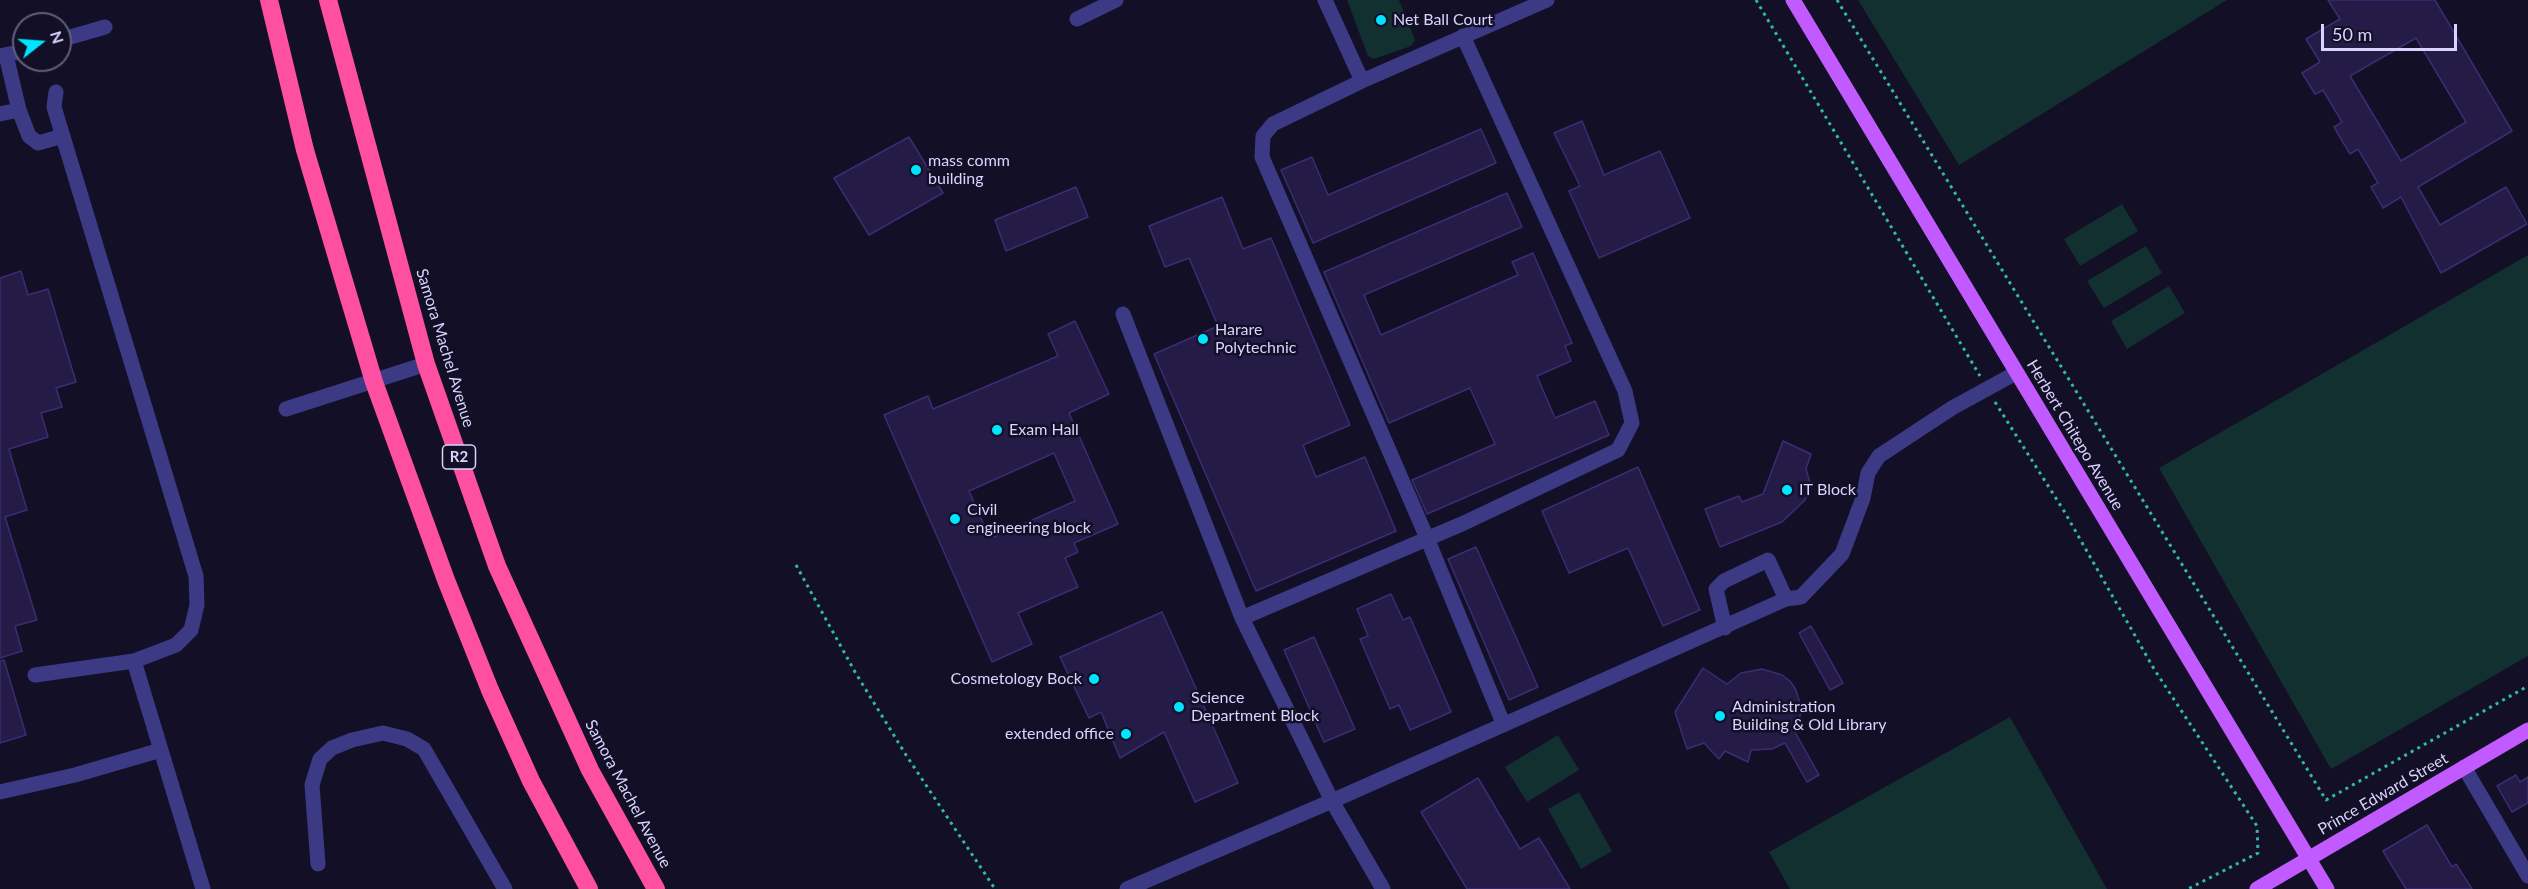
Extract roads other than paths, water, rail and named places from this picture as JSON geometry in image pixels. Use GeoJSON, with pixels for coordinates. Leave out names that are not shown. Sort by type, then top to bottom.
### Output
{"type":"FeatureCollection","features":[{"type":"Feature","properties":{"kind":"highway"},"geometry":{"type":"LineString","coordinates":[[269,0],[306,150],[374,382],[446,580],[490,690],[531,782],[589,889]]}},
{"type":"Feature","properties":{"kind":"highway","name":"Samora Machel Avenue"},"geometry":{"type":"LineString","coordinates":[[328,0],[426,364],[497,566],[590,770],[656,889]]}},
{"type":"Feature","properties":{"kind":"main road","name":"Herbert Chitepo Avenue"},"geometry":{"type":"LineString","coordinates":[[1793,0],[2326,889]]}},
{"type":"Feature","properties":{"kind":"main road","name":"Prince Edward Street"},"geometry":{"type":"LineString","coordinates":[[2257,889],[2528,730]]}},
{"type":"Feature","properties":{"kind":"street"},"geometry":{"type":"LineString","coordinates":[[1077,19],[1116,0]]}},
{"type":"Feature","properties":{"kind":"street"},"geometry":{"type":"LineString","coordinates":[[1325,0],[1362,81]]}},
{"type":"Feature","properties":{"kind":"street"},"geometry":{"type":"LineString","coordinates":[[1503,723],[1427,538],[1262,157],[1263,136],[1273,124],[1362,81],[1547,0]]}},
{"type":"Feature","properties":{"kind":"street"},"geometry":{"type":"LineString","coordinates":[[72,37],[105,27]]}},
{"type":"Feature","properties":{"kind":"street"},"geometry":{"type":"LineString","coordinates":[[1242,618],[1427,538],[1618,450],[1632,423],[1625,391],[1463,36]]}},
{"type":"Feature","properties":{"kind":"street"},"geometry":{"type":"LineString","coordinates":[[3,55],[19,110],[33,141],[38,143],[63,136]]}},
{"type":"Feature","properties":{"kind":"street"},"geometry":{"type":"LineString","coordinates":[[35,675],[134,661],[176,645],[191,630],[197,605],[196,576],[54,106],[56,92]]}},
{"type":"Feature","properties":{"kind":"street"},"geometry":{"type":"LineString","coordinates":[[0,114],[19,110]]}},
{"type":"Feature","properties":{"kind":"street"},"geometry":{"type":"LineString","coordinates":[[1123,314],[1242,618],[1332,801],[1383,889]]}},
{"type":"Feature","properties":{"kind":"street"},"geometry":{"type":"LineString","coordinates":[[286,409],[426,364]]}},
{"type":"Feature","properties":{"kind":"street"},"geometry":{"type":"LineString","coordinates":[[1127,889],[1332,801],[1786,599],[1801,597],[1842,554],[1863,498],[1868,473],[1879,456],[1952,408],[2016,373]]}},
{"type":"Feature","properties":{"kind":"street"},"geometry":{"type":"LineString","coordinates":[[1725,628],[1716,589],[1724,580],[1768,560],[1786,599]]}},
{"type":"Feature","properties":{"kind":"street"},"geometry":{"type":"LineString","coordinates":[[134,661],[203,889]]}},
{"type":"Feature","properties":{"kind":"street"},"geometry":{"type":"LineString","coordinates":[[318,864],[312,785],[320,759],[332,748],[352,740],[383,733],[407,739],[424,749],[505,889]]}},
{"type":"Feature","properties":{"kind":"street"},"geometry":{"type":"LineString","coordinates":[[0,792],[75,776],[161,750]]}},
{"type":"Feature","properties":{"kind":"street"},"geometry":{"type":"LineString","coordinates":[[2464,767],[2528,876]]}},
{"type":"Feature","properties":{"kind":"place","name":"Net Ball Court"},"geometry":{"type":"Point","coordinates":[1381,20]}},
{"type":"Feature","properties":{"kind":"place","name":"mass comm building"},"geometry":{"type":"Point","coordinates":[916,170]}},
{"type":"Feature","properties":{"kind":"place","name":"Harare Polytechnic"},"geometry":{"type":"Point","coordinates":[1203,339]}},
{"type":"Feature","properties":{"kind":"place","name":"Exam Hall"},"geometry":{"type":"Point","coordinates":[997,430]}},
{"type":"Feature","properties":{"kind":"place","name":"IT Block"},"geometry":{"type":"Point","coordinates":[1787,490]}},
{"type":"Feature","properties":{"kind":"place","name":"Civil engineering block"},"geometry":{"type":"Point","coordinates":[955,519]}},
{"type":"Feature","properties":{"kind":"place","name":"Cosmetology Bock"},"geometry":{"type":"Point","coordinates":[1094,679]}},
{"type":"Feature","properties":{"kind":"place","name":"Science Department Block"},"geometry":{"type":"Point","coordinates":[1179,707]}},
{"type":"Feature","properties":{"kind":"place","name":"Administration Building & Old Library"},"geometry":{"type":"Point","coordinates":[1720,716]}},
{"type":"Feature","properties":{"kind":"place","name":"extended office"},"geometry":{"type":"Point","coordinates":[1126,734]}}]}
